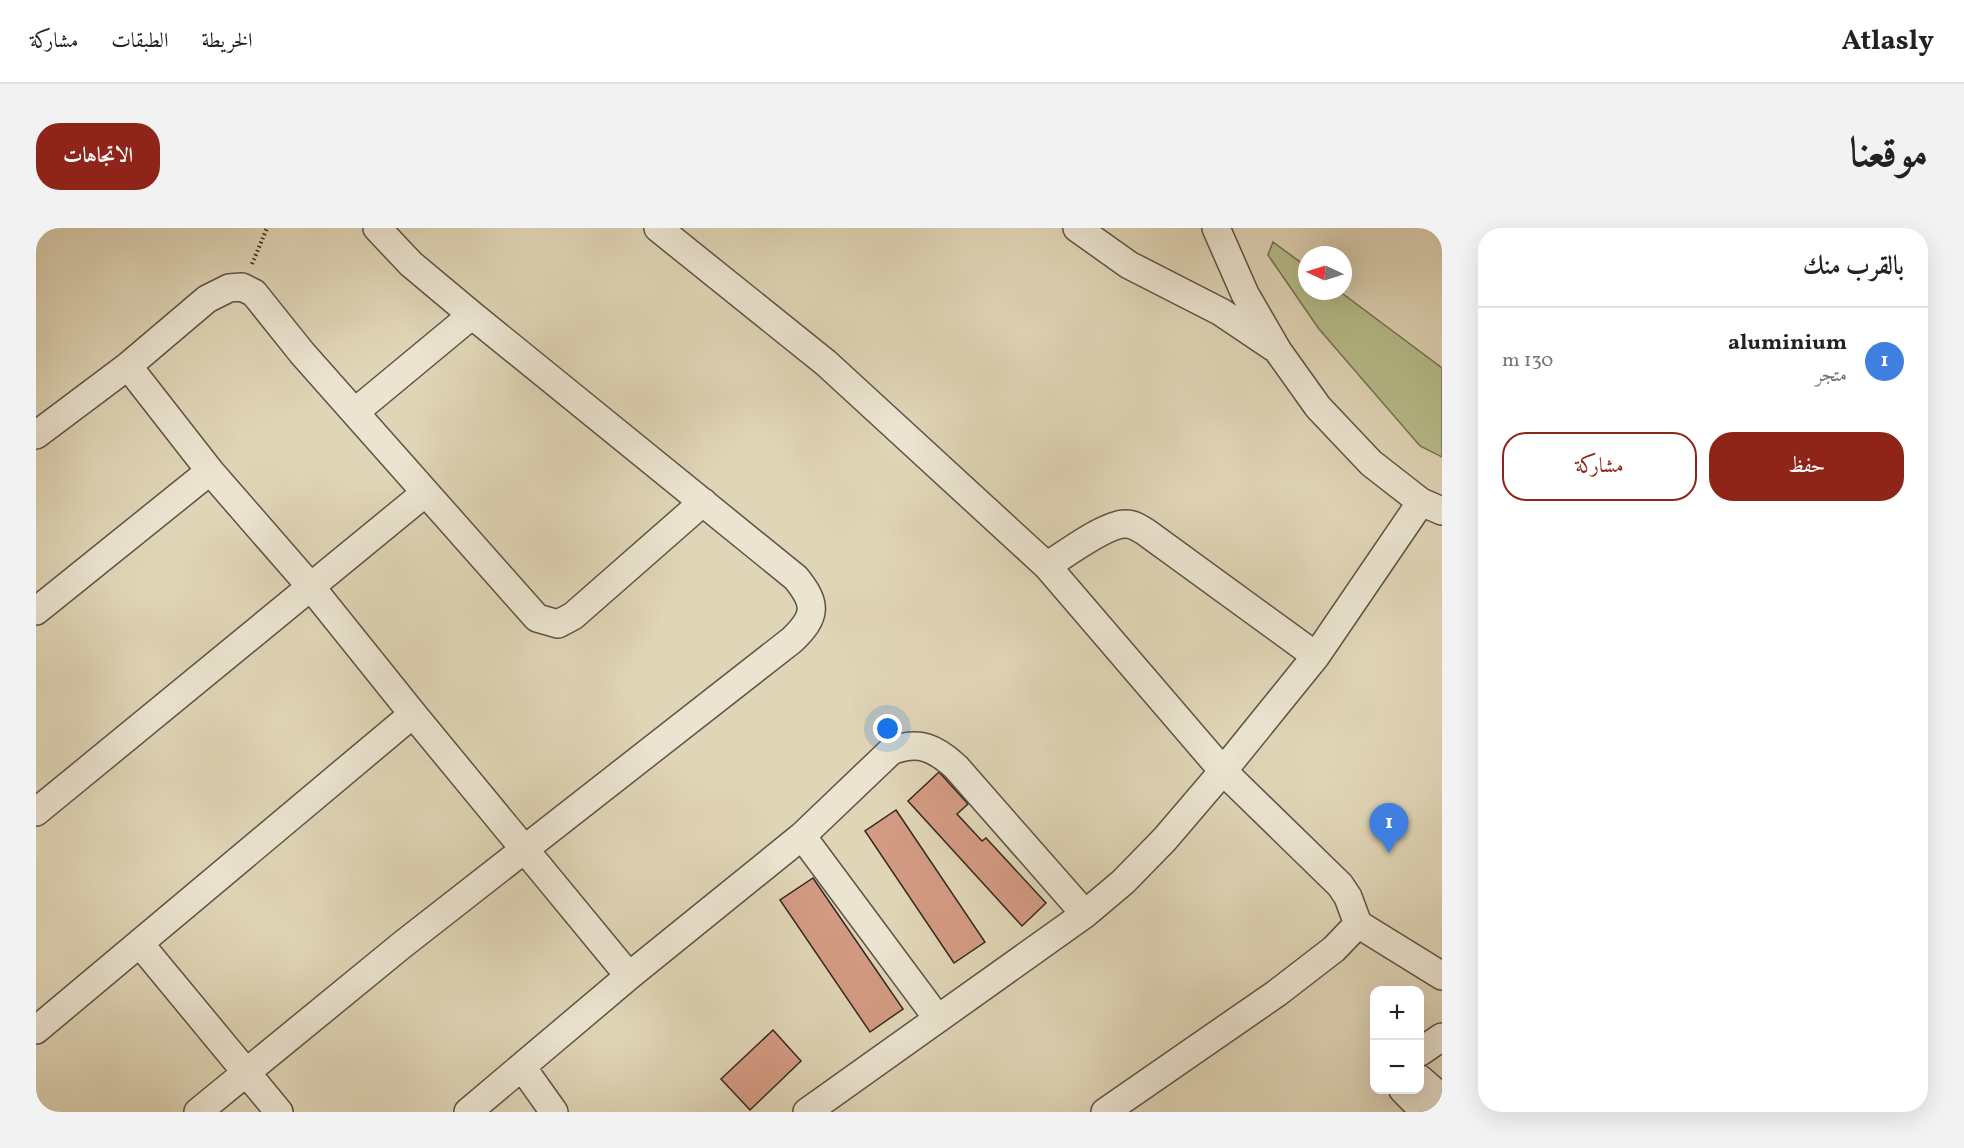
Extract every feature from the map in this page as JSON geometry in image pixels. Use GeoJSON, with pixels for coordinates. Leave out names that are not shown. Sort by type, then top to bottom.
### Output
{"type":"FeatureCollection","features":[{"type":"Feature","properties":{"kind":"street"},"geometry":{"type":"LineString","coordinates":[[198,1112],[402,945],[804,628],[812,611],[808,594],[796,578],[472,315],[411,264],[377,228]]}},
{"type":"Feature","properties":{"kind":"street"},"geometry":{"type":"LineString","coordinates":[[658,228],[825,363],[1047,566],[1223,771],[1340,885],[1351,903],[1358,924],[1442,975]]}},
{"type":"Feature","properties":{"kind":"street"},"geometry":{"type":"LineString","coordinates":[[1077,228],[1129,265],[1221,312],[1278,351]]}},
{"type":"Feature","properties":{"kind":"street"},"geometry":{"type":"LineString","coordinates":[[807,1112],[1085,915],[1124,882],[1223,771],[1432,507],[1371,463],[1318,407],[1278,351],[1245,294],[1216,228]]}},
{"type":"Feature","properties":{"kind":"street"},"geometry":{"type":"LineString","coordinates":[[36,435],[128,366],[207,299],[229,288],[242,287],[254,293],[302,353],[537,618],[558,624],[573,616],[594,600],[703,502]]}},
{"type":"Feature","properties":{"kind":"street"},"geometry":{"type":"LineString","coordinates":[[356,412],[472,315]]}},
{"type":"Feature","properties":{"kind":"street"},"geometry":{"type":"LineString","coordinates":[[128,366],[210,471],[310,587],[629,976]]}},
{"type":"Feature","properties":{"kind":"street"},"geometry":{"type":"LineString","coordinates":[[36,611],[210,471]]}},
{"type":"Feature","properties":{"kind":"street"},"geometry":{"type":"LineString","coordinates":[[36,812],[425,493]]}},
{"type":"Feature","properties":{"kind":"street"},"geometry":{"type":"LineString","coordinates":[[1047,566],[1110,528],[1124,524],[1134,525],[1316,656]]}},
{"type":"Feature","properties":{"kind":"street"},"geometry":{"type":"LineString","coordinates":[[36,1030],[413,714]]}},
{"type":"Feature","properties":{"kind":"street"},"geometry":{"type":"LineString","coordinates":[[468,1112],[629,976],[802,836],[891,751],[906,745],[928,748],[943,756],[956,767],[1085,915]]}},
{"type":"Feature","properties":{"kind":"street"},"geometry":{"type":"LineString","coordinates":[[802,836],[938,1019]]}},
{"type":"Feature","properties":{"kind":"street"},"geometry":{"type":"LineString","coordinates":[[1105,1112],[1277,993],[1334,949],[1358,924]]}},
{"type":"Feature","properties":{"kind":"street"},"geometry":{"type":"LineString","coordinates":[[140,944],[279,1112]]}},
{"type":"Feature","properties":{"kind":"street"},"geometry":{"type":"LineString","coordinates":[[1424,1049],[1442,1036]]}},
{"type":"Feature","properties":{"kind":"street"},"geometry":{"type":"LineString","coordinates":[[522,1067],[554,1112]]}},
{"type":"Feature","properties":{"kind":"street"},"geometry":{"type":"LineString","coordinates":[[1424,1083],[1442,1098]]}},
{"type":"Feature","properties":{"kind":"street"},"geometry":{"type":"LineString","coordinates":[[1408,1094],[1425,1112]]}},
{"type":"Feature","properties":{"kind":"path"},"geometry":{"type":"LineString","coordinates":[[242,287],[267,228]]}},
{"type":"Feature","properties":{"kind":"green space"},"geometry":{"type":"Polygon","coordinates":[[[1273,242],[1298,260],[1298,299],[1268,255],[1273,242]]]}},
{"type":"Feature","properties":{"kind":"green space"},"geometry":{"type":"Polygon","coordinates":[[[1299,300],[1351,300],[1442,368],[1442,457],[1420,446],[1319,329],[1299,300]]]}},
{"type":"Feature","properties":{"kind":"building"},"geometry":{"type":"Polygon","coordinates":[[[939,772],[968,804],[957,814],[982,841],[986,838],[1046,903],[1022,926],[908,801],[939,772]]]}},
{"type":"Feature","properties":{"kind":"building"},"geometry":{"type":"Polygon","coordinates":[[[896,810],[985,942],[954,963],[865,831],[896,810]]]}},
{"type":"Feature","properties":{"kind":"building"},"geometry":{"type":"Polygon","coordinates":[[[813,878],[903,1009],[870,1032],[780,900],[813,878]]]}},
{"type":"Feature","properties":{"kind":"building"},"geometry":{"type":"Polygon","coordinates":[[[773,1030],[801,1061],[750,1110],[721,1079],[773,1030]]]}},
{"type":"Feature","properties":{"kind":"place","name":"aluminium"},"geometry":{"type":"Point","coordinates":[1389,853]}}]}
